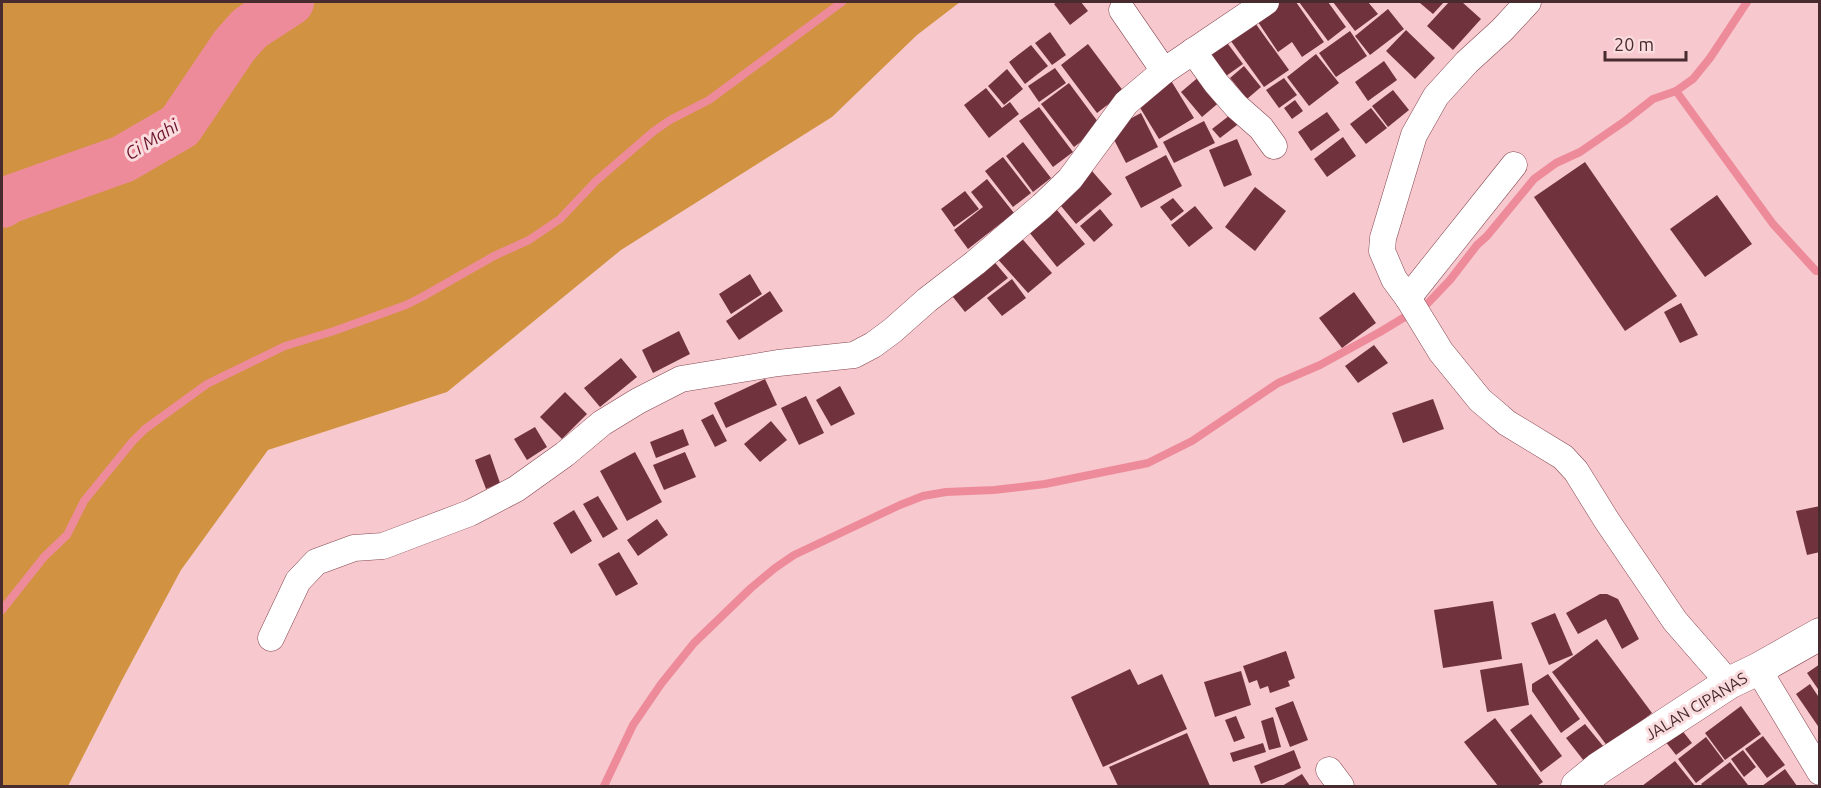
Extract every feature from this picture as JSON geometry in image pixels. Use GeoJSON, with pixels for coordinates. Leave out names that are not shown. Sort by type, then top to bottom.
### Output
{"type":"FeatureCollection","features":[{"type":"Feature","properties":{"kind":"street"},"geometry":{"type":"LineString","coordinates":[[271,638],[298,581],[316,562],[354,548],[383,546],[470,513],[516,489],[565,454],[602,423],[681,379],[778,363],[854,355],[873,345],[1042,206],[1070,179],[1126,103],[1164,71],[1266,2]]}},
{"type":"Feature","properties":{"kind":"street"},"geometry":{"type":"LineString","coordinates":[[1527,2],[1436,96],[1414,135],[1383,238],[1382,251],[1394,279],[1441,352],[1480,400],[1507,423],[1563,457],[1576,471],[1606,521],[1675,621],[1729,683]]}},
{"type":"Feature","properties":{"kind":"street"},"geometry":{"type":"LineString","coordinates":[[1122,10],[1164,71]]}},
{"type":"Feature","properties":{"kind":"street"},"geometry":{"type":"LineString","coordinates":[[1193,51],[1216,83],[1261,128],[1274,146]]}},
{"type":"Feature","properties":{"kind":"street"},"geometry":{"type":"LineString","coordinates":[[1408,298],[1514,165]]}},
{"type":"Feature","properties":{"kind":"street","name":"JALAN CIPANAS"},"geometry":{"type":"LineString","coordinates":[[1577,786],[1599,768],[1729,683],[1820,634]]}},
{"type":"Feature","properties":{"kind":"street"},"geometry":{"type":"LineString","coordinates":[[1758,669],[1820,772]]}},
{"type":"Feature","properties":{"kind":"shaded area"},"geometry":{"type":"Polygon","coordinates":[[[2,2],[960,2],[917,35],[832,117],[621,250],[447,392],[268,450],[181,570],[68,786],[2,786],[2,2]]]}},
{"type":"Feature","properties":{"kind":"building"},"geometry":{"type":"Polygon","coordinates":[[[1081,2],[1088,11],[1070,25],[1054,4],[1081,2]]]}},
{"type":"Feature","properties":{"kind":"building"},"geometry":{"type":"Polygon","coordinates":[[[1275,2],[1296,2],[1324,42],[1302,57],[1292,42],[1278,52],[1254,16],[1275,2]]]}},
{"type":"Feature","properties":{"kind":"building"},"geometry":{"type":"Polygon","coordinates":[[[1299,2],[1328,2],[1346,27],[1328,41],[1299,2]]]}},
{"type":"Feature","properties":{"kind":"building"},"geometry":{"type":"Polygon","coordinates":[[[1333,2],[1368,2],[1378,14],[1355,31],[1333,2]]]}},
{"type":"Feature","properties":{"kind":"building"},"geometry":{"type":"Polygon","coordinates":[[[1421,2],[1444,2],[1433,14],[1421,2]]]}},
{"type":"Feature","properties":{"kind":"building"},"geometry":{"type":"Polygon","coordinates":[[[1449,2],[1462,2],[1481,19],[1453,50],[1427,26],[1449,2]]]}},
{"type":"Feature","properties":{"kind":"building"},"geometry":{"type":"Polygon","coordinates":[[[1388,9],[1404,29],[1370,55],[1355,36],[1388,9]]]}},
{"type":"Feature","properties":{"kind":"building"},"geometry":{"type":"Polygon","coordinates":[[[1253,20],[1289,70],[1264,87],[1228,37],[1253,20]]]}},
{"type":"Feature","properties":{"kind":"building"},"geometry":{"type":"Polygon","coordinates":[[[1406,30],[1435,58],[1415,79],[1386,51],[1406,30]]]}},
{"type":"Feature","properties":{"kind":"building"},"geometry":{"type":"Polygon","coordinates":[[[1350,31],[1367,56],[1336,77],[1319,53],[1350,31]]]}},
{"type":"Feature","properties":{"kind":"building"},"geometry":{"type":"Polygon","coordinates":[[[1050,32],[1066,55],[1052,65],[1035,43],[1050,32]]]}},
{"type":"Feature","properties":{"kind":"building"},"geometry":{"type":"Polygon","coordinates":[[[1225,40],[1243,64],[1226,76],[1208,53],[1225,40]]]}},
{"type":"Feature","properties":{"kind":"building"},"geometry":{"type":"Polygon","coordinates":[[[1088,44],[1124,92],[1097,113],[1061,65],[1088,44]]]}},
{"type":"Feature","properties":{"kind":"building"},"geometry":{"type":"Polygon","coordinates":[[[1031,45],[1048,66],[1025,84],[1009,62],[1031,45]]]}},
{"type":"Feature","properties":{"kind":"building"},"geometry":{"type":"Polygon","coordinates":[[[1316,54],[1339,83],[1309,106],[1287,77],[1316,54]]]}},
{"type":"Feature","properties":{"kind":"building"},"geometry":{"type":"Polygon","coordinates":[[[1384,61],[1397,80],[1368,101],[1355,82],[1384,61]]]}},
{"type":"Feature","properties":{"kind":"building"},"geometry":{"type":"Polygon","coordinates":[[[1244,66],[1261,87],[1247,99],[1230,78],[1244,66]]]}},
{"type":"Feature","properties":{"kind":"building"},"geometry":{"type":"Polygon","coordinates":[[[1055,68],[1066,83],[1039,102],[1028,86],[1055,68]]]}},
{"type":"Feature","properties":{"kind":"building"},"geometry":{"type":"Polygon","coordinates":[[[1007,69],[1023,89],[1004,105],[988,86],[1007,69]]]}},
{"type":"Feature","properties":{"kind":"building"},"geometry":{"type":"Polygon","coordinates":[[[1201,75],[1222,100],[1202,117],[1181,92],[1201,75]]]}},
{"type":"Feature","properties":{"kind":"building"},"geometry":{"type":"Polygon","coordinates":[[[1284,78],[1297,95],[1279,108],[1266,90],[1284,78]]]}},
{"type":"Feature","properties":{"kind":"building"},"geometry":{"type":"Polygon","coordinates":[[[1170,79],[1194,118],[1159,139],[1136,101],[1170,79]]]}},
{"type":"Feature","properties":{"kind":"building"},"geometry":{"type":"Polygon","coordinates":[[[1069,83],[1101,126],[1074,147],[1041,104],[1069,83]]]}},
{"type":"Feature","properties":{"kind":"building"},"geometry":{"type":"Polygon","coordinates":[[[986,88],[1002,108],[1010,102],[1019,114],[989,138],[964,105],[986,88]]]}},
{"type":"Feature","properties":{"kind":"building"},"geometry":{"type":"Polygon","coordinates":[[[1393,90],[1409,110],[1388,127],[1372,106],[1393,90]]]}},
{"type":"Feature","properties":{"kind":"building"},"geometry":{"type":"Polygon","coordinates":[[[1295,100],[1303,111],[1292,119],[1284,108],[1295,100]]]}},
{"type":"Feature","properties":{"kind":"building"},"geometry":{"type":"Polygon","coordinates":[[[1039,107],[1073,152],[1053,167],[1019,121],[1039,107]]]}},
{"type":"Feature","properties":{"kind":"building"},"geometry":{"type":"Polygon","coordinates":[[[1371,108],[1387,128],[1366,144],[1350,124],[1371,108]]]}},
{"type":"Feature","properties":{"kind":"building"},"geometry":{"type":"Polygon","coordinates":[[[1234,112],[1241,122],[1220,138],[1212,129],[1234,112]]]}},
{"type":"Feature","properties":{"kind":"building"},"geometry":{"type":"Polygon","coordinates":[[[1327,112],[1340,130],[1311,151],[1298,132],[1327,112]]]}},
{"type":"Feature","properties":{"kind":"building"},"geometry":{"type":"Polygon","coordinates":[[[1141,113],[1158,147],[1126,163],[1109,130],[1141,113]]]}},
{"type":"Feature","properties":{"kind":"building"},"geometry":{"type":"Polygon","coordinates":[[[1204,121],[1215,143],[1174,163],[1163,142],[1204,121]]]}},
{"type":"Feature","properties":{"kind":"building"},"geometry":{"type":"Polygon","coordinates":[[[1343,137],[1356,156],[1327,177],[1314,159],[1343,137]]]}},
{"type":"Feature","properties":{"kind":"building"},"geometry":{"type":"Polygon","coordinates":[[[1237,139],[1252,175],[1224,187],[1209,150],[1237,139]]]}},
{"type":"Feature","properties":{"kind":"building"},"geometry":{"type":"Polygon","coordinates":[[[1023,142],[1051,178],[1033,192],[1006,156],[1023,142]]]}},
{"type":"Feature","properties":{"kind":"building"},"geometry":{"type":"Polygon","coordinates":[[[1166,155],[1182,186],[1141,208],[1125,177],[1166,155]]]}},
{"type":"Feature","properties":{"kind":"building"},"geometry":{"type":"Polygon","coordinates":[[[1003,157],[1031,193],[1013,207],[985,171],[1003,157]]]}},
{"type":"Feature","properties":{"kind":"building"},"geometry":{"type":"Polygon","coordinates":[[[1585,162],[1677,296],[1625,331],[1534,197],[1585,162]]]}},
{"type":"Feature","properties":{"kind":"building"},"geometry":{"type":"Polygon","coordinates":[[[1092,171],[1112,194],[1076,224],[1056,200],[1092,171]]]}},
{"type":"Feature","properties":{"kind":"building"},"geometry":{"type":"Polygon","coordinates":[[[987,179],[1014,213],[968,249],[954,230],[983,207],[971,192],[987,179]]]}},
{"type":"Feature","properties":{"kind":"building"},"geometry":{"type":"Polygon","coordinates":[[[1255,187],[1286,211],[1255,251],[1225,227],[1255,187]]]}},
{"type":"Feature","properties":{"kind":"building"},"geometry":{"type":"Polygon","coordinates":[[[965,191],[979,209],[954,227],[941,209],[965,191]]]}},
{"type":"Feature","properties":{"kind":"building"},"geometry":{"type":"Polygon","coordinates":[[[1717,195],[1752,244],[1705,277],[1670,229],[1717,195]]]}},
{"type":"Feature","properties":{"kind":"building"},"geometry":{"type":"Polygon","coordinates":[[[1173,198],[1184,211],[1171,221],[1160,207],[1173,198]]]}},
{"type":"Feature","properties":{"kind":"building"},"geometry":{"type":"Polygon","coordinates":[[[1052,204],[1085,244],[1057,267],[1025,227],[1052,204]]]}},
{"type":"Feature","properties":{"kind":"building"},"geometry":{"type":"Polygon","coordinates":[[[1195,206],[1213,228],[1189,247],[1171,225],[1195,206]]]}},
{"type":"Feature","properties":{"kind":"building"},"geometry":{"type":"Polygon","coordinates":[[[1100,209],[1113,225],[1094,242],[1080,226],[1100,209]]]}},
{"type":"Feature","properties":{"kind":"building"},"geometry":{"type":"Polygon","coordinates":[[[1018,234],[1052,273],[1028,293],[994,255],[1018,234]]]}},
{"type":"Feature","properties":{"kind":"building"},"geometry":{"type":"Polygon","coordinates":[[[991,258],[1008,278],[965,312],[949,292],[991,258]]]}},
{"type":"Feature","properties":{"kind":"building"},"geometry":{"type":"Polygon","coordinates":[[[750,274],[762,294],[731,314],[719,294],[750,274]]]}},
{"type":"Feature","properties":{"kind":"building"},"geometry":{"type":"Polygon","coordinates":[[[1012,279],[1026,298],[1002,316],[987,298],[1012,279]]]}},
{"type":"Feature","properties":{"kind":"building"},"geometry":{"type":"Polygon","coordinates":[[[770,291],[783,311],[739,340],[726,321],[770,291]]]}},
{"type":"Feature","properties":{"kind":"building"},"geometry":{"type":"Polygon","coordinates":[[[1354,292],[1376,323],[1342,348],[1319,318],[1354,292]]]}},
{"type":"Feature","properties":{"kind":"building"},"geometry":{"type":"Polygon","coordinates":[[[1681,303],[1698,335],[1680,343],[1664,312],[1681,303]]]}},
{"type":"Feature","properties":{"kind":"building"},"geometry":{"type":"Polygon","coordinates":[[[679,331],[690,354],[653,373],[642,350],[679,331]]]}},
{"type":"Feature","properties":{"kind":"building"},"geometry":{"type":"Polygon","coordinates":[[[1374,345],[1388,363],[1358,383],[1345,366],[1374,345]]]}},
{"type":"Feature","properties":{"kind":"building"},"geometry":{"type":"Polygon","coordinates":[[[621,358],[637,377],[600,407],[584,388],[621,358]]]}},
{"type":"Feature","properties":{"kind":"building"},"geometry":{"type":"Polygon","coordinates":[[[765,379],[777,405],[726,428],[714,403],[765,379]]]}},
{"type":"Feature","properties":{"kind":"building"},"geometry":{"type":"Polygon","coordinates":[[[840,386],[855,414],[831,426],[816,400],[840,386]]]}},
{"type":"Feature","properties":{"kind":"building"},"geometry":{"type":"Polygon","coordinates":[[[565,392],[587,414],[562,439],[540,417],[565,392]]]}},
{"type":"Feature","properties":{"kind":"building"},"geometry":{"type":"Polygon","coordinates":[[[806,396],[824,433],[799,445],[781,408],[806,396]]]}},
{"type":"Feature","properties":{"kind":"building"},"geometry":{"type":"Polygon","coordinates":[[[1433,399],[1444,429],[1403,443],[1392,413],[1433,399]]]}},
{"type":"Feature","properties":{"kind":"building"},"geometry":{"type":"Polygon","coordinates":[[[713,414],[727,441],[715,447],[701,420],[713,414]]]}},
{"type":"Feature","properties":{"kind":"building"},"geometry":{"type":"Polygon","coordinates":[[[771,421],[787,440],[760,462],[744,444],[771,421]]]}},
{"type":"Feature","properties":{"kind":"building"},"geometry":{"type":"Polygon","coordinates":[[[535,427],[547,447],[527,460],[514,439],[535,427]]]}},
{"type":"Feature","properties":{"kind":"building"},"geometry":{"type":"Polygon","coordinates":[[[683,429],[689,445],[656,458],[650,442],[683,429]]]}},
{"type":"Feature","properties":{"kind":"building"},"geometry":{"type":"Polygon","coordinates":[[[635,452],[662,502],[627,521],[600,471],[635,452]]]}},
{"type":"Feature","properties":{"kind":"building"},"geometry":{"type":"Polygon","coordinates":[[[685,452],[696,477],[664,490],[653,465],[685,452]]]}},
{"type":"Feature","properties":{"kind":"building"},"geometry":{"type":"Polygon","coordinates":[[[490,454],[500,483],[486,489],[475,460],[490,454]]]}},
{"type":"Feature","properties":{"kind":"building"},"geometry":{"type":"Polygon","coordinates":[[[598,496],[618,529],[603,538],[583,504],[598,496]]]}},
{"type":"Feature","properties":{"kind":"building"},"geometry":{"type":"Polygon","coordinates":[[[1820,506],[1820,552],[1807,555],[1796,511],[1820,506]]]}},
{"type":"Feature","properties":{"kind":"building"},"geometry":{"type":"Polygon","coordinates":[[[574,510],[592,541],[571,554],[553,523],[574,510]]]}},
{"type":"Feature","properties":{"kind":"building"},"geometry":{"type":"Polygon","coordinates":[[[657,519],[668,535],[638,556],[627,540],[657,519]]]}},
{"type":"Feature","properties":{"kind":"building"},"geometry":{"type":"Polygon","coordinates":[[[619,552],[638,584],[616,596],[598,564],[619,552]]]}},
{"type":"Feature","properties":{"kind":"building"},"geometry":{"type":"Polygon","coordinates":[[[1600,594],[1607,594],[1618,599],[1639,639],[1622,649],[1606,619],[1578,634],[1566,613],[1600,594]]]}},
{"type":"Feature","properties":{"kind":"building"},"geometry":{"type":"Polygon","coordinates":[[[1493,601],[1502,659],[1443,668],[1434,610],[1493,601]]]}},
{"type":"Feature","properties":{"kind":"building"},"geometry":{"type":"Polygon","coordinates":[[[1555,613],[1573,655],[1549,665],[1531,623],[1555,613]]]}},
{"type":"Feature","properties":{"kind":"building"},"geometry":{"type":"Polygon","coordinates":[[[1597,639],[1652,713],[1608,747],[1552,672],[1597,639]]]}},
{"type":"Feature","properties":{"kind":"building"},"geometry":{"type":"Polygon","coordinates":[[[1286,651],[1295,678],[1288,681],[1290,686],[1270,693],[1268,686],[1260,689],[1257,680],[1249,683],[1243,666],[1286,651]]]}},
{"type":"Feature","properties":{"kind":"building"},"geometry":{"type":"Polygon","coordinates":[[[1522,663],[1529,705],[1487,712],[1480,670],[1522,663]]]}},
{"type":"Feature","properties":{"kind":"building"},"geometry":{"type":"Polygon","coordinates":[[[1820,664],[1820,692],[1807,673],[1820,664]]]}},
{"type":"Feature","properties":{"kind":"building"},"geometry":{"type":"Polygon","coordinates":[[[1130,669],[1138,685],[1162,674],[1187,729],[1103,767],[1071,697],[1130,669]]]}},
{"type":"Feature","properties":{"kind":"building"},"geometry":{"type":"Polygon","coordinates":[[[1241,671],[1251,705],[1215,717],[1204,682],[1241,671]]]}},
{"type":"Feature","properties":{"kind":"building"},"geometry":{"type":"Polygon","coordinates":[[[1548,674],[1580,719],[1561,733],[1532,691],[1532,684],[1548,674]]]}},
{"type":"Feature","properties":{"kind":"building"},"geometry":{"type":"Polygon","coordinates":[[[1810,684],[1820,699],[1820,729],[1796,694],[1810,684]]]}},
{"type":"Feature","properties":{"kind":"building"},"geometry":{"type":"Polygon","coordinates":[[[1293,701],[1308,740],[1290,747],[1275,708],[1293,701]]]}},
{"type":"Feature","properties":{"kind":"building"},"geometry":{"type":"Polygon","coordinates":[[[1741,706],[1761,734],[1725,760],[1705,733],[1741,706]]]}},
{"type":"Feature","properties":{"kind":"building"},"geometry":{"type":"Polygon","coordinates":[[[1531,714],[1562,756],[1541,772],[1510,730],[1531,714]]]}},
{"type":"Feature","properties":{"kind":"building"},"geometry":{"type":"Polygon","coordinates":[[[1236,716],[1245,738],[1234,742],[1225,720],[1236,716]]]}},
{"type":"Feature","properties":{"kind":"building"},"geometry":{"type":"Polygon","coordinates":[[[1273,717],[1281,747],[1269,750],[1261,721],[1273,717]]]}},
{"type":"Feature","properties":{"kind":"building"},"geometry":{"type":"Polygon","coordinates":[[[1495,718],[1543,782],[1537,786],[1498,786],[1464,742],[1495,718]]]}},
{"type":"Feature","properties":{"kind":"building"},"geometry":{"type":"Polygon","coordinates":[[[1585,724],[1603,746],[1584,761],[1566,738],[1585,724]]]}},
{"type":"Feature","properties":{"kind":"building"},"geometry":{"type":"Polygon","coordinates":[[[1681,729],[1692,743],[1676,755],[1665,741],[1681,729]]]}},
{"type":"Feature","properties":{"kind":"building"},"geometry":{"type":"Polygon","coordinates":[[[1187,733],[1210,786],[1118,786],[1109,767],[1187,733]]]}},
{"type":"Feature","properties":{"kind":"building"},"geometry":{"type":"Polygon","coordinates":[[[1763,736],[1785,765],[1767,778],[1745,749],[1763,736]]]}},
{"type":"Feature","properties":{"kind":"building"},"geometry":{"type":"Polygon","coordinates":[[[1706,737],[1724,761],[1696,783],[1678,759],[1706,737]]]}},
{"type":"Feature","properties":{"kind":"building"},"geometry":{"type":"Polygon","coordinates":[[[1263,743],[1266,752],[1233,762],[1230,753],[1263,743]]]}},
{"type":"Feature","properties":{"kind":"building"},"geometry":{"type":"Polygon","coordinates":[[[1294,750],[1301,768],[1261,784],[1254,766],[1294,750]]]}},
{"type":"Feature","properties":{"kind":"building"},"geometry":{"type":"Polygon","coordinates":[[[1743,750],[1756,767],[1744,777],[1731,759],[1743,750]]]}},
{"type":"Feature","properties":{"kind":"building"},"geometry":{"type":"Polygon","coordinates":[[[1675,761],[1695,786],[1642,786],[1675,761]]]}},
{"type":"Feature","properties":{"kind":"building"},"geometry":{"type":"Polygon","coordinates":[[[1730,762],[1748,785],[1703,786],[1701,784],[1730,762]]]}},
{"type":"Feature","properties":{"kind":"building"},"geometry":{"type":"Polygon","coordinates":[[[1785,769],[1797,786],[1762,786],[1785,769]]]}},
{"type":"Feature","properties":{"kind":"building"},"geometry":{"type":"Polygon","coordinates":[[[1302,774],[1310,786],[1282,786],[1302,774]]]}},
{"type":"Feature","properties":{"kind":"waterway","name":"Ci Mahi"},"geometry":{"type":"LineString","coordinates":[[2,204],[123,159],[180,126],[234,46],[250,28],[290,2]]}},
{"type":"Feature","properties":{"kind":"waterway"},"geometry":{"type":"LineString","coordinates":[[2,610],[44,557],[67,535],[84,501],[132,442],[145,429],[207,384],[285,346],[406,305],[494,256],[529,240],[560,219],[596,181],[654,131],[709,100],[842,2]]}},
{"type":"Feature","properties":{"kind":"waterway"},"geometry":{"type":"LineString","coordinates":[[604,786],[633,725],[661,684],[694,643],[775,568],[794,555],[923,496],[1045,484],[1148,463],[1192,441],[1278,383],[1320,365],[1380,332],[1428,303],[1534,179],[1556,163],[1580,152],[1653,99],[1676,91],[1693,79],[1710,58],[1747,2]]}},
{"type":"Feature","properties":{"kind":"waterway"},"geometry":{"type":"LineString","coordinates":[[1676,91],[1773,224],[1816,271],[1820,271]]}}]}
